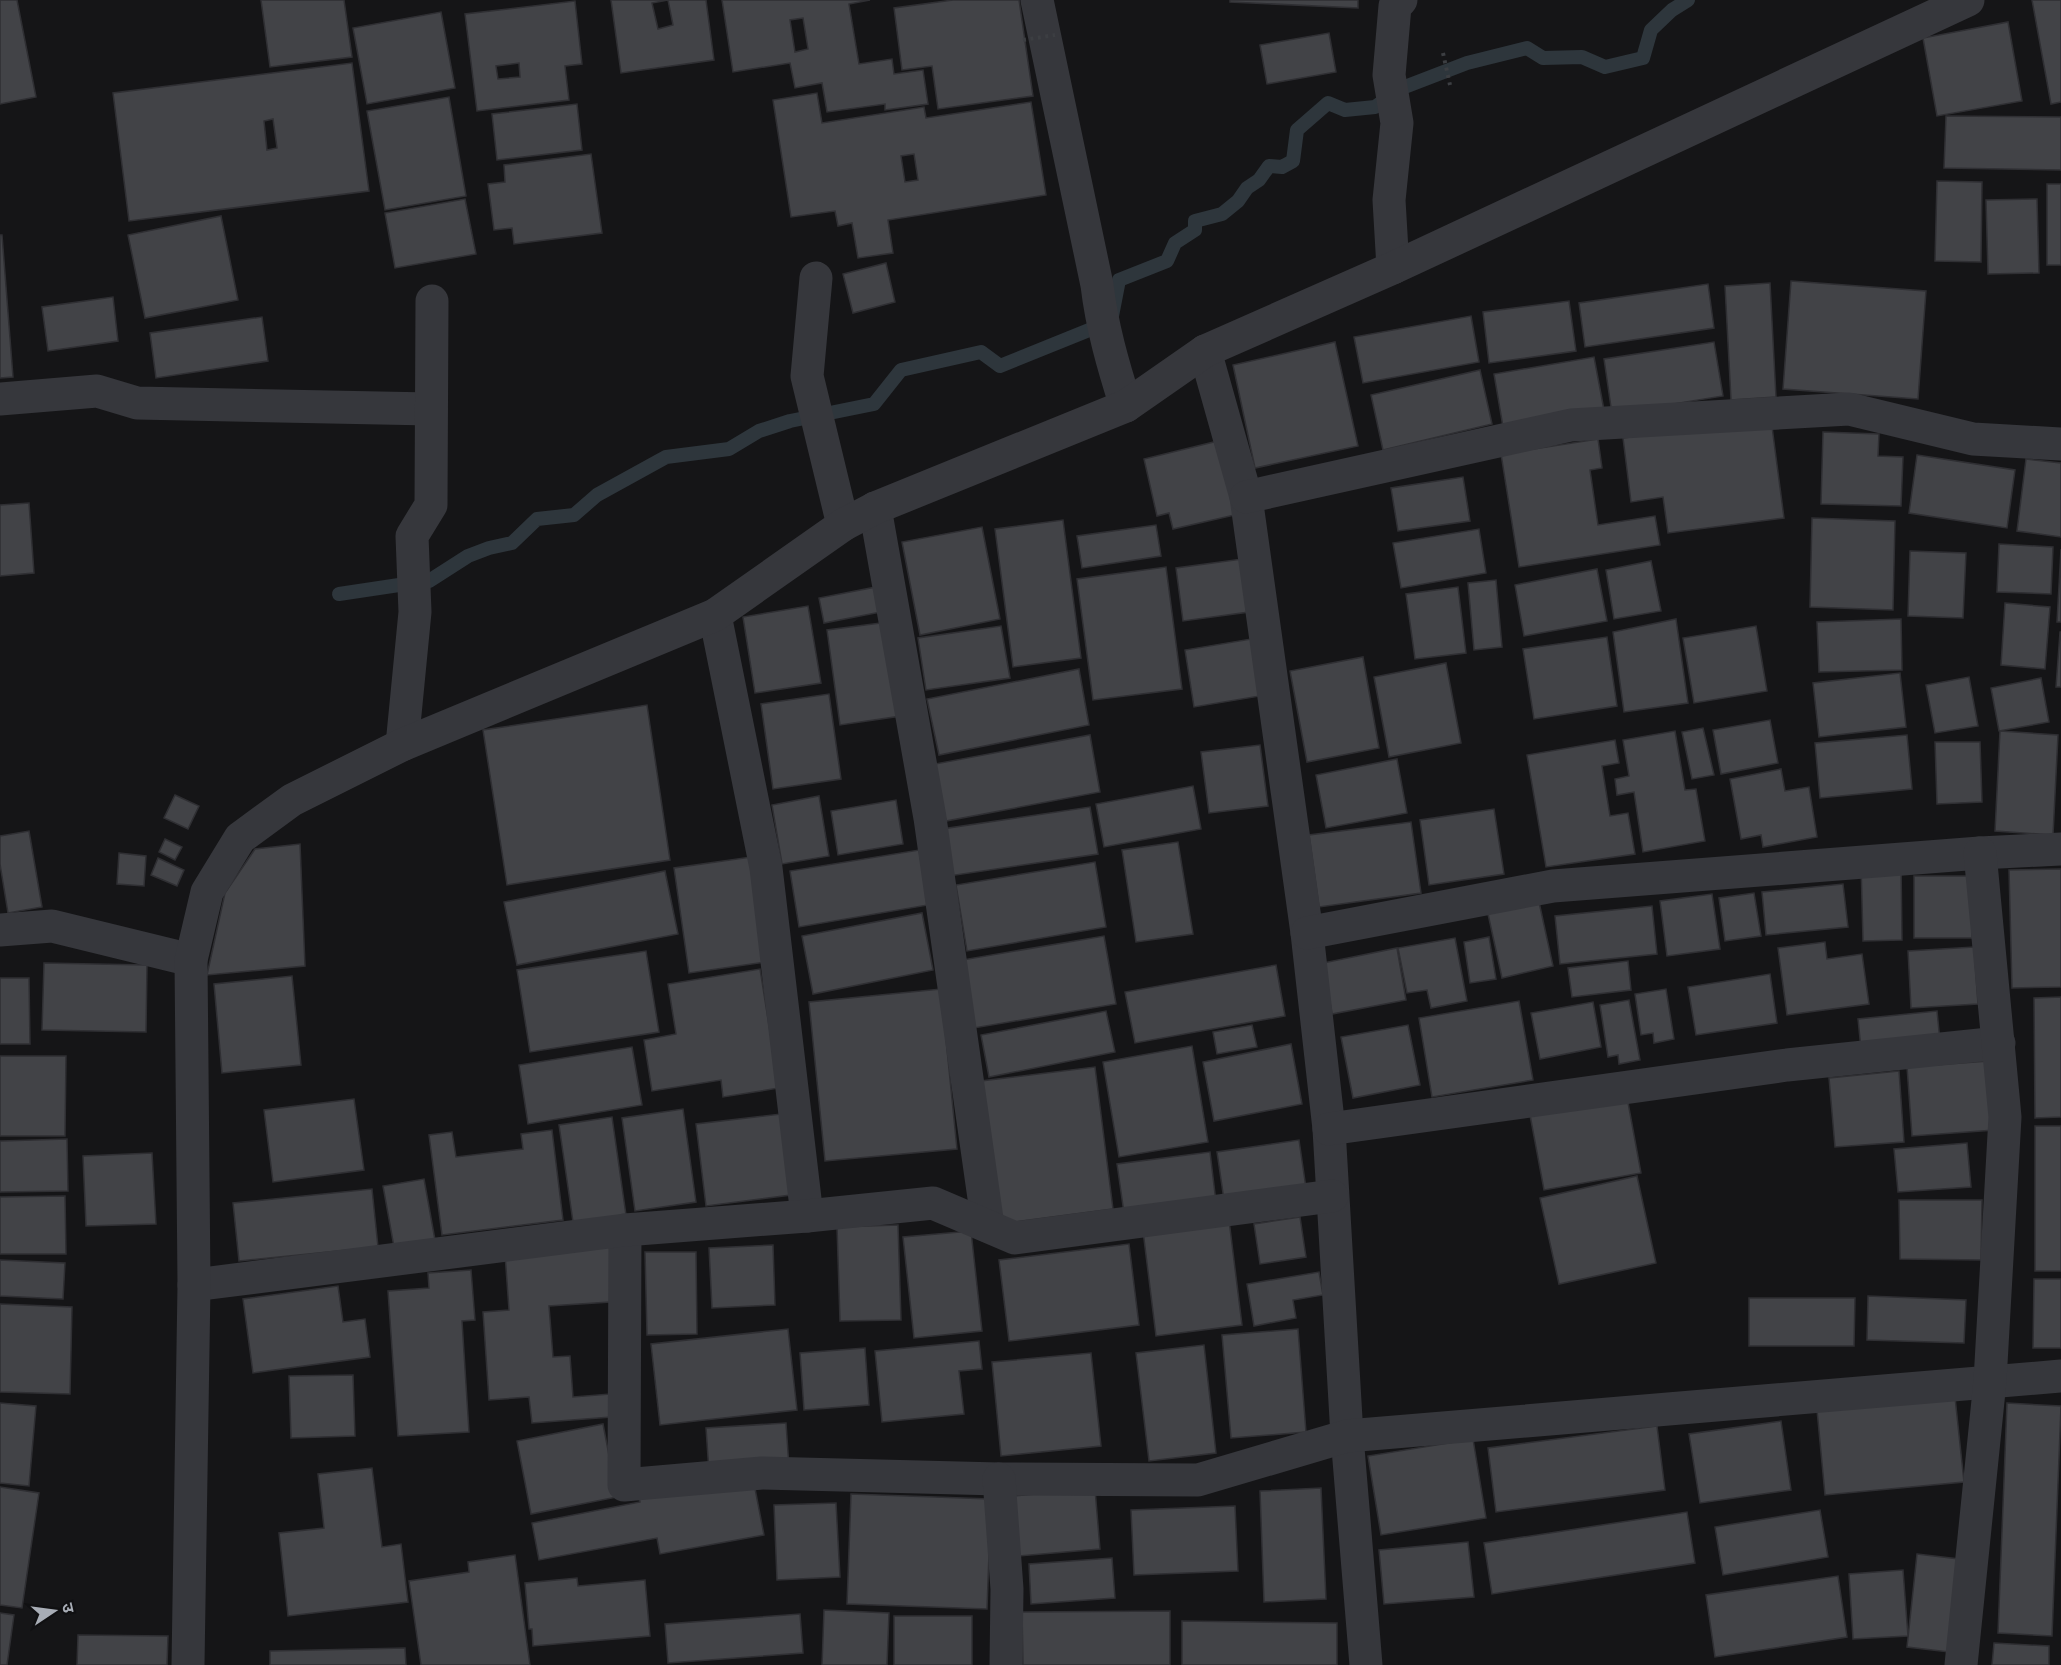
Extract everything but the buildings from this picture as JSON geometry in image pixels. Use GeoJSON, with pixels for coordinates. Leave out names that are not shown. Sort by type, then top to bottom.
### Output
{"type":"FeatureCollection","features":[{"type":"Feature","properties":{"kind":"street"},"geometry":{"type":"LineString","coordinates":[[1037,0],[1097,285],[1103,329],[1126,406]]}},
{"type":"Feature","properties":{"kind":"street"},"geometry":{"type":"LineString","coordinates":[[1393,268],[1389,200],[1397,123],[1389,75],[1395,6],[1401,0]]}},
{"type":"Feature","properties":{"kind":"street"},"geometry":{"type":"LineString","coordinates":[[188,1665],[194,1285],[191,960],[207,892],[240,838],[292,800],[402,746],[715,615],[843,525],[875,508],[1126,406],[1205,351],[1393,268],[1968,0]]}},
{"type":"Feature","properties":{"kind":"street"},"geometry":{"type":"LineString","coordinates":[[816,278],[807,376],[843,525]]}},
{"type":"Feature","properties":{"kind":"street"},"geometry":{"type":"LineString","coordinates":[[402,746],[415,612],[412,536],[431,505],[432,301]]}},
{"type":"Feature","properties":{"kind":"street"},"geometry":{"type":"LineString","coordinates":[[1205,351],[1246,497],[1307,933],[1329,1129],[1347,1436],[1366,1665]]}},
{"type":"Feature","properties":{"kind":"street"},"geometry":{"type":"LineString","coordinates":[[0,399],[97,392],[137,403],[431,409]]}},
{"type":"Feature","properties":{"kind":"street"},"geometry":{"type":"LineString","coordinates":[[1246,497],[1583,424],[1849,409],[1973,439],[2061,444]]}},
{"type":"Feature","properties":{"kind":"street"},"geometry":{"type":"LineString","coordinates":[[875,508],[930,818],[988,1226]]}},
{"type":"Feature","properties":{"kind":"street"},"geometry":{"type":"LineString","coordinates":[[715,615],[766,868],[807,1216]]}},
{"type":"Feature","properties":{"kind":"street"},"geometry":{"type":"LineString","coordinates":[[1307,933],[1553,886],[1980,853],[2061,849]]}},
{"type":"Feature","properties":{"kind":"street"},"geometry":{"type":"LineString","coordinates":[[1961,1665],[1990,1381],[2005,1118],[1980,853]]}},
{"type":"Feature","properties":{"kind":"street"},"geometry":{"type":"LineString","coordinates":[[0,930],[52,926],[191,960]]}},
{"type":"Feature","properties":{"kind":"street"},"geometry":{"type":"LineString","coordinates":[[1329,1129],[1787,1065],[1999,1043]]}},
{"type":"Feature","properties":{"kind":"street"},"geometry":{"type":"LineString","coordinates":[[194,1285],[625,1230],[807,1216],[933,1203],[1015,1238],[1332,1196]]}},
{"type":"Feature","properties":{"kind":"street"},"geometry":{"type":"LineString","coordinates":[[625,1230],[624,1485],[762,1473],[999,1479],[1198,1480],[1347,1436],[2061,1376]]}},
{"type":"Feature","properties":{"kind":"street"},"geometry":{"type":"LineString","coordinates":[[999,1479],[1007,1589],[1006,1665]]}},
{"type":"Feature","properties":{"kind":"path"},"geometry":{"type":"LineString","coordinates":[[1023,40],[1055,35]]}},
{"type":"Feature","properties":{"kind":"path"},"geometry":{"type":"LineString","coordinates":[[1443,53],[1450,85]]}},
{"type":"Feature","properties":{"kind":"waterway"},"geometry":{"type":"LineString","coordinates":[[429,581],[468,556],[512,543],[537,519],[574,515],[597,495],[666,457],[729,449],[759,431],[790,421],[874,404],[901,370],[981,352],[1000,366],[1099,326],[1112,316],[1119,280],[1167,261],[1175,243],[1195,230],[1195,221],[1222,214],[1238,201],[1247,188],[1259,180],[1269,166],[1282,167],[1293,161],[1297,130],[1328,103],[1345,110],[1375,107],[1402,88],[1467,63],[1527,48],[1543,58],[1582,57],[1605,67],[1643,58],[1651,30],[1672,10],[1688,0]]}},
{"type":"Feature","properties":{"kind":"waterway"},"geometry":{"type":"LineString","coordinates":[[339,594],[399,585]]}}]}
